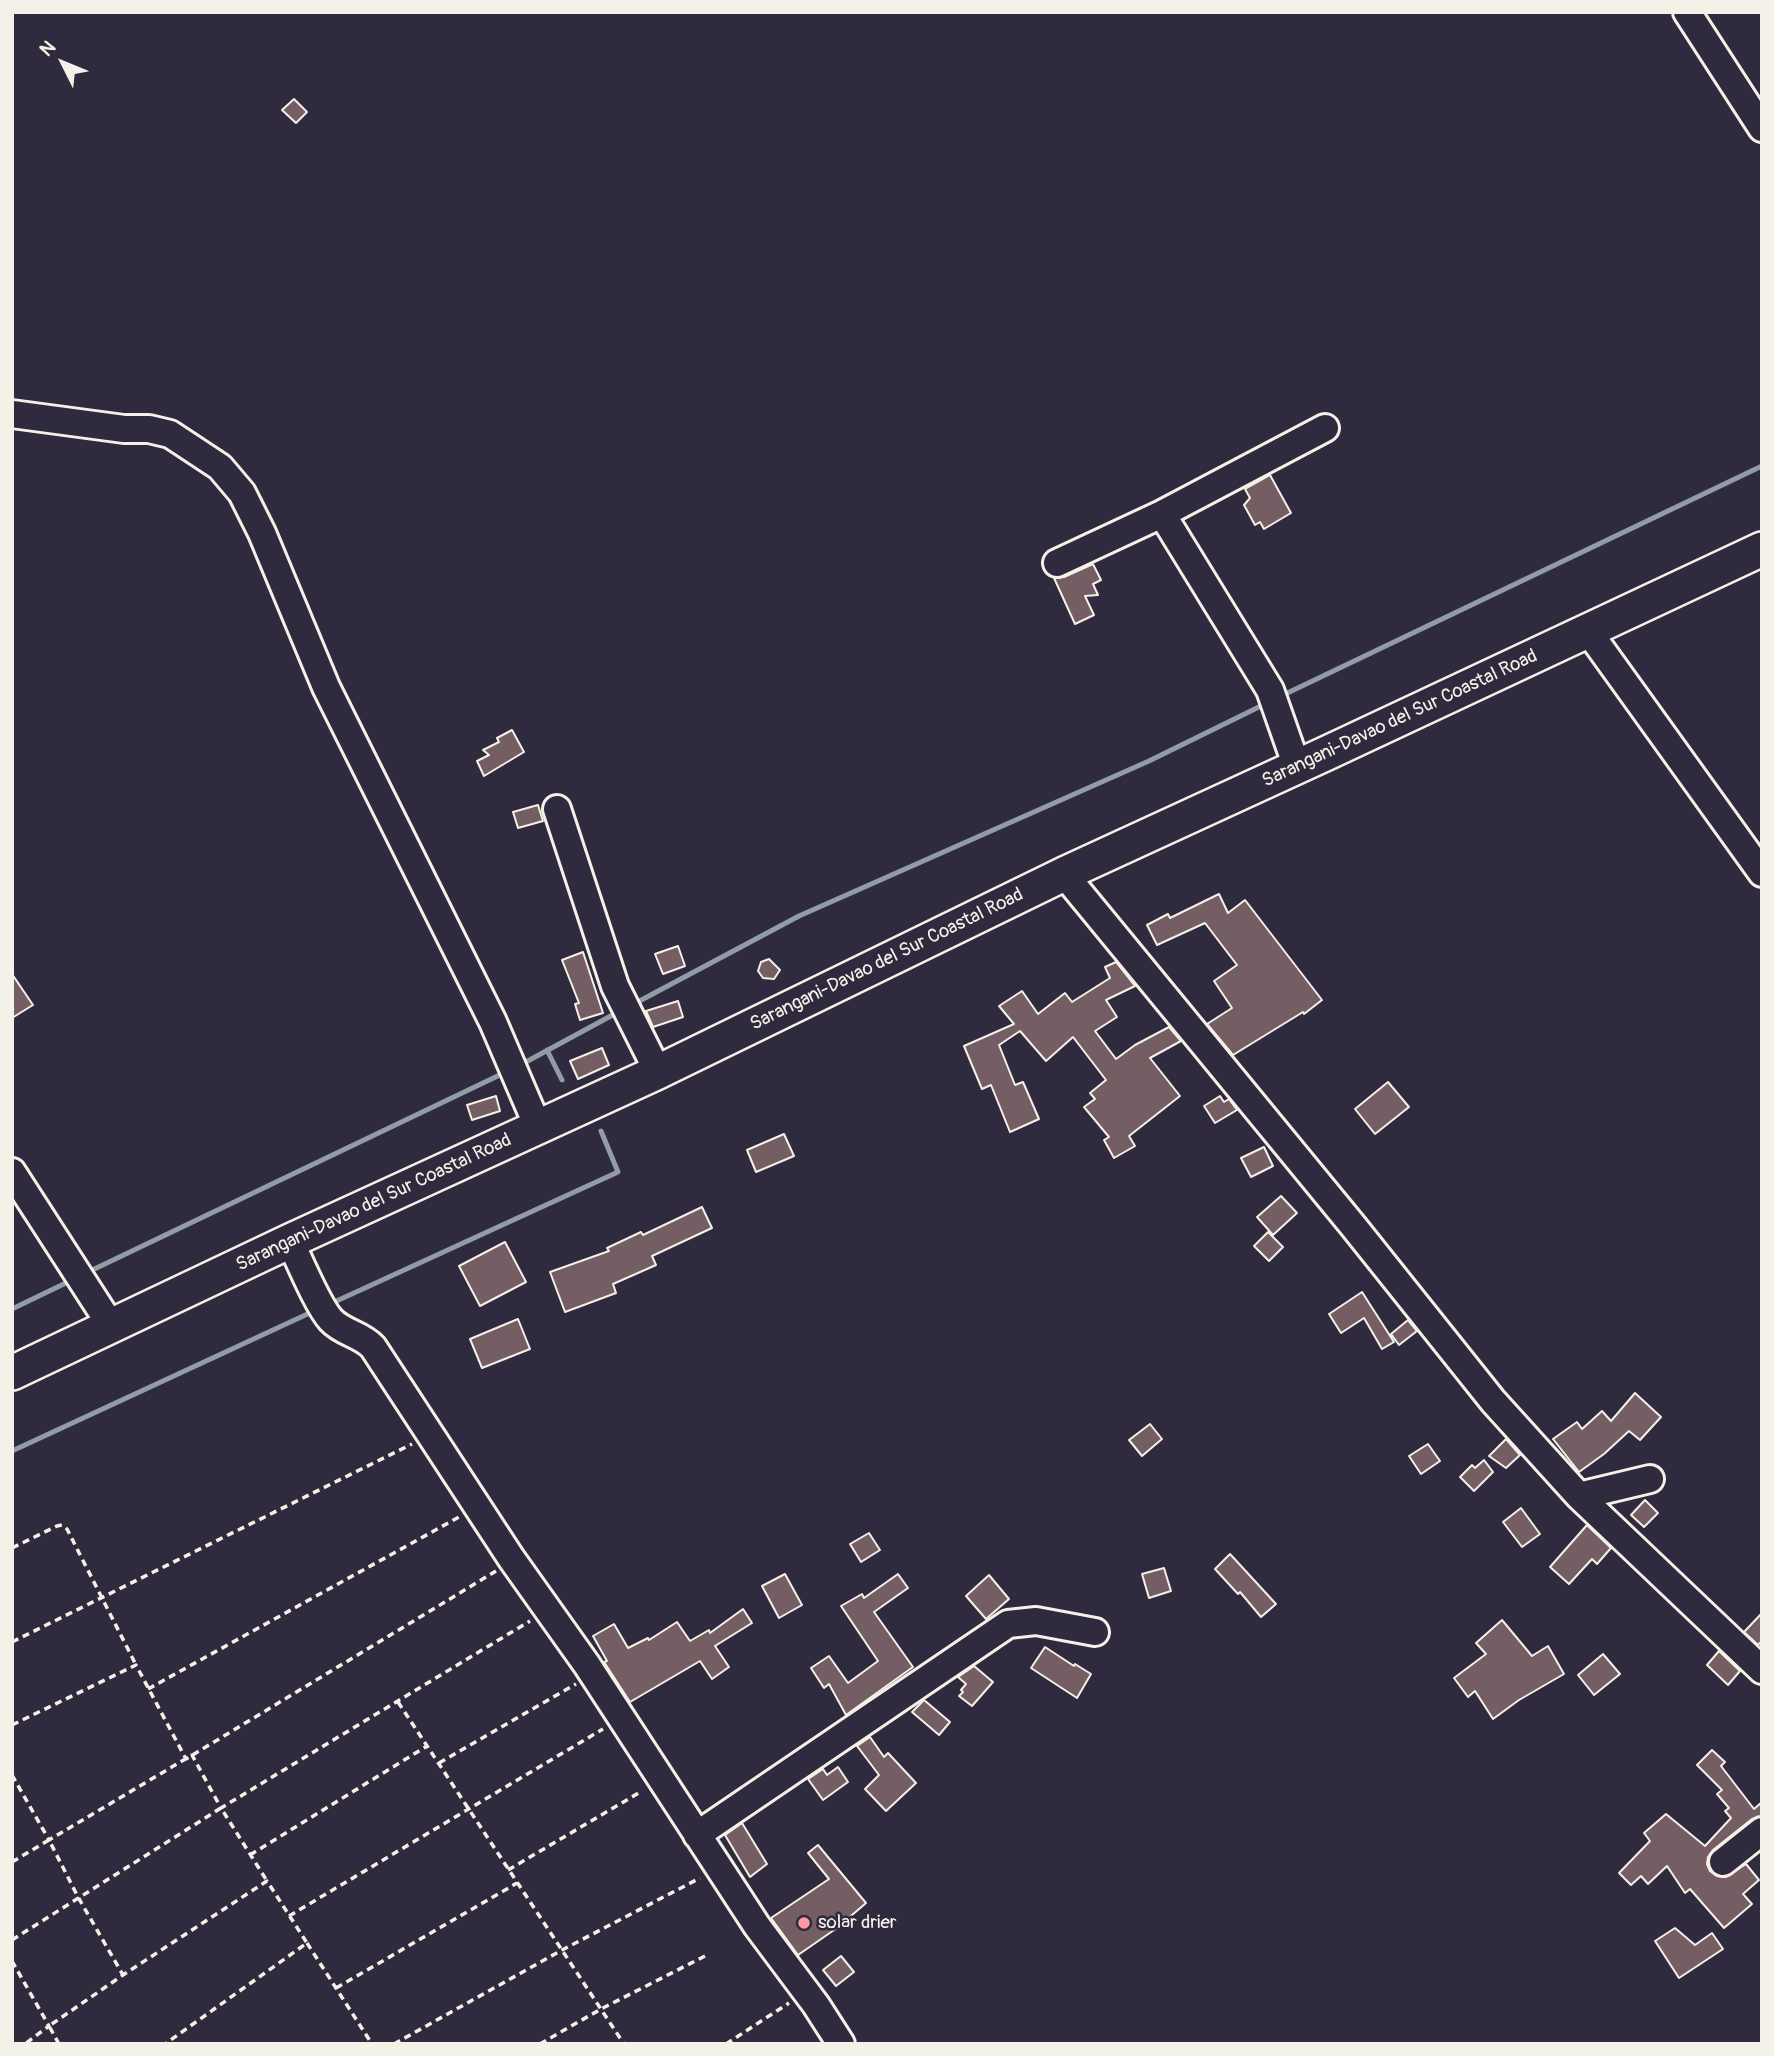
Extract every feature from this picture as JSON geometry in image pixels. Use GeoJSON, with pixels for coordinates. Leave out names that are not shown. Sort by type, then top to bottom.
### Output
{"type":"FeatureCollection","features":[{"type":"Feature","properties":{"kind":"main road","name":"Sarangani-Davao del Sur Coastal Road"},"geometry":{"type":"LineString","coordinates":[[12,1373],[290,1241],[658,1072],[1064,874],[1762,549]]}},
{"type":"Feature","properties":{"kind":"street"},"geometry":{"type":"LineString","coordinates":[[1687,12],[1762,128]]}},
{"type":"Feature","properties":{"kind":"street"},"geometry":{"type":"LineString","coordinates":[[12,414],[124,429],[149,429],[170,434],[220,467],[242,493],[262,533],[326,687],[493,1022],[538,1127]]}},
{"type":"Feature","properties":{"kind":"street"},"geometry":{"type":"LineString","coordinates":[[1057,563],[1162,514],[1325,428]]}},
{"type":"Feature","properties":{"kind":"street"},"geometry":{"type":"LineString","coordinates":[[1162,514],[1270,690],[1297,767]]}},
{"type":"Feature","properties":{"kind":"street"},"geometry":{"type":"LineString","coordinates":[[1588,631],[1762,873]]}},
{"type":"Feature","properties":{"kind":"street"},"geometry":{"type":"LineString","coordinates":[[557,809],[615,986],[658,1072]]}},
{"type":"Feature","properties":{"kind":"street"},"geometry":{"type":"LineString","coordinates":[[1064,874],[1493,1401],[1579,1496],[1762,1670]]}},
{"type":"Feature","properties":{"kind":"street"},"geometry":{"type":"LineString","coordinates":[[12,1172],[112,1327]]}},
{"type":"Feature","properties":{"kind":"street"},"geometry":{"type":"LineString","coordinates":[[290,1241],[330,1319],[359,1335],[373,1347],[511,1558],[594,1676],[757,1926],[816,2005],[841,2044]]}},
{"type":"Feature","properties":{"kind":"street"},"geometry":{"type":"LineString","coordinates":[[1579,1496],[1650,1479]]}},
{"type":"Feature","properties":{"kind":"street"},"geometry":{"type":"LineString","coordinates":[[696,1835],[1008,1624],[1036,1621],[1095,1632]]}},
{"type":"Feature","properties":{"kind":"street"},"geometry":{"type":"LineString","coordinates":[[1723,1862],[1762,1831]]}},
{"type":"Feature","properties":{"kind":"path"},"geometry":{"type":"LineString","coordinates":[[12,1642],[430,1434]]}},
{"type":"Feature","properties":{"kind":"path"},"geometry":{"type":"LineString","coordinates":[[148,1689],[464,1515]]}},
{"type":"Feature","properties":{"kind":"path"},"geometry":{"type":"LineString","coordinates":[[12,1548],[62,1525],[67,1529],[186,1759]]}},
{"type":"Feature","properties":{"kind":"path"},"geometry":{"type":"LineString","coordinates":[[12,1862],[498,1570],[511,1558]]}},
{"type":"Feature","properties":{"kind":"path"},"geometry":{"type":"LineString","coordinates":[[12,1940],[221,1808],[538,1616]]}},
{"type":"Feature","properties":{"kind":"path"},"geometry":{"type":"LineString","coordinates":[[12,1725],[136,1665]]}},
{"type":"Feature","properties":{"kind":"path"},"geometry":{"type":"LineString","coordinates":[[439,1763],[583,1680]]}},
{"type":"Feature","properties":{"kind":"path"},"geometry":{"type":"LineString","coordinates":[[398,1702],[624,2044]]}},
{"type":"Feature","properties":{"kind":"path"},"geometry":{"type":"LineString","coordinates":[[289,1916],[612,1723]]}},
{"type":"Feature","properties":{"kind":"path"},"geometry":{"type":"LineString","coordinates":[[250,1855],[427,1746]]}},
{"type":"Feature","properties":{"kind":"path"},"geometry":{"type":"LineString","coordinates":[[186,1759],[192,1755],[250,1855],[372,2044]]}},
{"type":"Feature","properties":{"kind":"path"},"geometry":{"type":"LineString","coordinates":[[12,1776],[123,1975]]}},
{"type":"Feature","properties":{"kind":"path"},"geometry":{"type":"LineString","coordinates":[[508,1870],[651,1786]]}},
{"type":"Feature","properties":{"kind":"path"},"geometry":{"type":"LineString","coordinates":[[394,2044],[562,1950],[700,1878]]}},
{"type":"Feature","properties":{"kind":"path"},"geometry":{"type":"LineString","coordinates":[[25,2044],[123,1975],[267,1881]]}},
{"type":"Feature","properties":{"kind":"path"},"geometry":{"type":"LineString","coordinates":[[336,1988],[517,1883]]}},
{"type":"Feature","properties":{"kind":"path"},"geometry":{"type":"LineString","coordinates":[[165,2044],[307,1943]]}},
{"type":"Feature","properties":{"kind":"path"},"geometry":{"type":"LineString","coordinates":[[540,2044],[601,2009],[708,1955]]}},
{"type":"Feature","properties":{"kind":"path"},"geometry":{"type":"LineString","coordinates":[[12,1961],[59,2044]]}},
{"type":"Feature","properties":{"kind":"path"},"geometry":{"type":"LineString","coordinates":[[726,2044],[798,1998]]}},
{"type":"Feature","properties":{"kind":"building"},"geometry":{"type":"Polygon","coordinates":[[[294,99],[307,112],[296,123],[282,110],[294,99]]]}},
{"type":"Feature","properties":{"kind":"building"},"geometry":{"type":"Polygon","coordinates":[[[1270,475],[1291,513],[1264,529],[1260,522],[1255,525],[1244,505],[1250,498],[1245,489],[1270,475]]]}},
{"type":"Feature","properties":{"kind":"building"},"geometry":{"type":"Polygon","coordinates":[[[1093,564],[1101,580],[1093,584],[1098,595],[1085,596],[1094,615],[1075,624],[1054,578],[1064,577],[1093,564]]]}},
{"type":"Feature","properties":{"kind":"building"},"geometry":{"type":"Polygon","coordinates":[[[512,730],[524,752],[484,776],[477,761],[489,755],[483,750],[499,742],[497,738],[512,730]]]}},
{"type":"Feature","properties":{"kind":"building"},"geometry":{"type":"Polygon","coordinates":[[[538,805],[543,821],[518,828],[513,812],[538,805]]]}},
{"type":"Feature","properties":{"kind":"building"},"geometry":{"type":"Polygon","coordinates":[[[1219,894],[1228,913],[1245,900],[1322,1000],[1304,1014],[1303,1012],[1233,1055],[1207,1024],[1232,1008],[1214,981],[1237,965],[1205,923],[1157,945],[1147,925],[1168,914],[1170,918],[1219,894]]]}},
{"type":"Feature","properties":{"kind":"building"},"geometry":{"type":"Polygon","coordinates":[[[678,946],[685,966],[663,974],[655,954],[678,946]]]}},
{"type":"Feature","properties":{"kind":"building"},"geometry":{"type":"Polygon","coordinates":[[[583,952],[603,1013],[580,1020],[575,1004],[579,1003],[562,960],[583,952]]]}},
{"type":"Feature","properties":{"kind":"building"},"geometry":{"type":"Polygon","coordinates":[[[769,959],[780,970],[774,979],[763,978],[758,971],[761,962],[769,959]]]}},
{"type":"Feature","properties":{"kind":"building"},"geometry":{"type":"Polygon","coordinates":[[[1116,962],[1135,986],[1106,1000],[1117,1017],[1095,1031],[1116,1059],[1135,1045],[1169,1027],[1181,1041],[1150,1058],[1180,1096],[1129,1136],[1135,1146],[1114,1158],[1104,1140],[1109,1137],[1084,1107],[1095,1099],[1090,1093],[1106,1080],[1073,1037],[1046,1061],[1020,1031],[999,1045],[1015,1085],[1023,1082],[1039,1119],[1010,1132],[991,1085],[982,1089],[964,1046],[1014,1024],[999,1006],[1022,991],[1038,1014],[1065,993],[1072,1002],[1110,978],[1105,967],[1116,962]]]}},
{"type":"Feature","properties":{"kind":"building"},"geometry":{"type":"Polygon","coordinates":[[[12,974],[33,1005],[12,1018],[12,974]]]}},
{"type":"Feature","properties":{"kind":"building"},"geometry":{"type":"Polygon","coordinates":[[[678,1001],[683,1017],[653,1027],[646,1011],[678,1001]]]}},
{"type":"Feature","properties":{"kind":"building"},"geometry":{"type":"Polygon","coordinates":[[[602,1048],[609,1065],[578,1079],[570,1061],[602,1048]]]}},
{"type":"Feature","properties":{"kind":"building"},"geometry":{"type":"Polygon","coordinates":[[[1388,1082],[1409,1107],[1375,1134],[1355,1109],[1388,1082]]]}},
{"type":"Feature","properties":{"kind":"building"},"geometry":{"type":"Polygon","coordinates":[[[496,1096],[500,1111],[472,1120],[467,1105],[496,1096]]]}},
{"type":"Feature","properties":{"kind":"building"},"geometry":{"type":"Polygon","coordinates":[[[1220,1096],[1224,1102],[1229,1099],[1237,1110],[1215,1123],[1204,1106],[1220,1096]]]}},
{"type":"Feature","properties":{"kind":"building"},"geometry":{"type":"Polygon","coordinates":[[[784,1134],[794,1156],[756,1172],[747,1150],[784,1134]]]}},
{"type":"Feature","properties":{"kind":"building"},"geometry":{"type":"Polygon","coordinates":[[[1264,1147],[1273,1166],[1251,1177],[1241,1158],[1264,1147]]]}},
{"type":"Feature","properties":{"kind":"building"},"geometry":{"type":"Polygon","coordinates":[[[1281,1196],[1297,1213],[1273,1235],[1257,1217],[1281,1196]]]}},
{"type":"Feature","properties":{"kind":"building"},"geometry":{"type":"Polygon","coordinates":[[[702,1207],[712,1228],[652,1256],[656,1265],[613,1284],[616,1293],[565,1312],[550,1272],[609,1251],[607,1248],[641,1232],[643,1235],[702,1207]]]}},
{"type":"Feature","properties":{"kind":"building"},"geometry":{"type":"Polygon","coordinates":[[[1268,1232],[1283,1247],[1269,1261],[1254,1246],[1268,1232]]]}},
{"type":"Feature","properties":{"kind":"building"},"geometry":{"type":"Polygon","coordinates":[[[505,1242],[526,1282],[480,1306],[459,1266],[505,1242]]]}},
{"type":"Feature","properties":{"kind":"building"},"geometry":{"type":"Polygon","coordinates":[[[1362,1292],[1394,1342],[1382,1349],[1364,1318],[1341,1333],[1329,1314],[1362,1292]]]}},
{"type":"Feature","properties":{"kind":"building"},"geometry":{"type":"Polygon","coordinates":[[[518,1319],[530,1349],[482,1368],[470,1339],[518,1319]]]}},
{"type":"Feature","properties":{"kind":"building"},"geometry":{"type":"Polygon","coordinates":[[[1408,1320],[1417,1331],[1399,1345],[1391,1334],[1408,1320]]]}},
{"type":"Feature","properties":{"kind":"building"},"geometry":{"type":"Polygon","coordinates":[[[1635,1393],[1661,1417],[1640,1440],[1629,1431],[1579,1472],[1553,1439],[1577,1422],[1582,1429],[1602,1411],[1611,1421],[1635,1393]]]}},
{"type":"Feature","properties":{"kind":"building"},"geometry":{"type":"Polygon","coordinates":[[[1150,1424],[1162,1439],[1142,1456],[1129,1440],[1150,1424]]]}},
{"type":"Feature","properties":{"kind":"building"},"geometry":{"type":"Polygon","coordinates":[[[1506,1439],[1520,1455],[1506,1468],[1489,1456],[1506,1439]]]}},
{"type":"Feature","properties":{"kind":"building"},"geometry":{"type":"Polygon","coordinates":[[[1428,1444],[1440,1461],[1421,1474],[1409,1456],[1428,1444]]]}},
{"type":"Feature","properties":{"kind":"building"},"geometry":{"type":"Polygon","coordinates":[[[1484,1460],[1493,1472],[1474,1491],[1460,1477],[1472,1465],[1475,1468],[1484,1460]]]}},
{"type":"Feature","properties":{"kind":"building"},"geometry":{"type":"Polygon","coordinates":[[[1645,1500],[1658,1513],[1644,1527],[1631,1515],[1645,1500]]]}},
{"type":"Feature","properties":{"kind":"building"},"geometry":{"type":"Polygon","coordinates":[[[1521,1508],[1540,1534],[1522,1547],[1503,1522],[1521,1508]]]}},
{"type":"Feature","properties":{"kind":"building"},"geometry":{"type":"Polygon","coordinates":[[[1587,1525],[1611,1548],[1597,1564],[1592,1559],[1569,1584],[1550,1567],[1587,1525]]]}},
{"type":"Feature","properties":{"kind":"building"},"geometry":{"type":"Polygon","coordinates":[[[869,1533],[880,1550],[861,1562],[850,1544],[869,1533]]]}},
{"type":"Feature","properties":{"kind":"building"},"geometry":{"type":"Polygon","coordinates":[[[1230,1554],[1276,1604],[1261,1617],[1240,1592],[1238,1594],[1215,1569],[1230,1554]]]}},
{"type":"Feature","properties":{"kind":"building"},"geometry":{"type":"Polygon","coordinates":[[[1164,1568],[1171,1591],[1149,1598],[1142,1574],[1164,1568]]]}},
{"type":"Feature","properties":{"kind":"building"},"geometry":{"type":"Polygon","coordinates":[[[785,1574],[802,1605],[779,1618],[762,1586],[785,1574]]]}},
{"type":"Feature","properties":{"kind":"building"},"geometry":{"type":"Polygon","coordinates":[[[898,1574],[908,1588],[874,1612],[913,1667],[846,1715],[829,1684],[824,1688],[811,1668],[829,1656],[848,1683],[878,1661],[841,1606],[862,1594],[864,1598],[898,1574]]]}},
{"type":"Feature","properties":{"kind":"building"},"geometry":{"type":"Polygon","coordinates":[[[989,1575],[1009,1599],[986,1619],[966,1596],[989,1575]]]}},
{"type":"Feature","properties":{"kind":"building"},"geometry":{"type":"Polygon","coordinates":[[[743,1609],[752,1623],[715,1646],[729,1667],[712,1679],[700,1661],[630,1702],[604,1662],[607,1661],[593,1636],[614,1624],[628,1648],[648,1638],[649,1640],[677,1622],[690,1641],[709,1630],[710,1633],[743,1609]]]}},
{"type":"Feature","properties":{"kind":"building"},"geometry":{"type":"Polygon","coordinates":[[[1762,1613],[1762,1641],[1758,1645],[1744,1632],[1762,1613]]]}},
{"type":"Feature","properties":{"kind":"building"},"geometry":{"type":"Polygon","coordinates":[[[1502,1620],[1532,1656],[1548,1646],[1564,1674],[1519,1700],[1493,1719],[1475,1691],[1468,1697],[1454,1678],[1486,1654],[1476,1643],[1502,1620]]]}},
{"type":"Feature","properties":{"kind":"building"},"geometry":{"type":"Polygon","coordinates":[[[1045,1647],[1091,1674],[1077,1698],[1031,1668],[1045,1647]]]}},
{"type":"Feature","properties":{"kind":"building"},"geometry":{"type":"Polygon","coordinates":[[[1719,1651],[1740,1671],[1728,1685],[1707,1665],[1719,1651]]]}},
{"type":"Feature","properties":{"kind":"building"},"geometry":{"type":"Polygon","coordinates":[[[1603,1654],[1620,1674],[1594,1695],[1578,1675],[1603,1654]]]}},
{"type":"Feature","properties":{"kind":"building"},"geometry":{"type":"Polygon","coordinates":[[[974,1666],[993,1682],[972,1706],[959,1696],[966,1684],[958,1677],[974,1666]]]}},
{"type":"Feature","properties":{"kind":"building"},"geometry":{"type":"Polygon","coordinates":[[[924,1700],[950,1722],[939,1735],[912,1712],[924,1700]]]}},
{"type":"Feature","properties":{"kind":"building"},"geometry":{"type":"Polygon","coordinates":[[[870,1737],[884,1757],[888,1753],[916,1783],[886,1811],[865,1789],[879,1775],[857,1746],[870,1737]]]}},
{"type":"Feature","properties":{"kind":"building"},"geometry":{"type":"Polygon","coordinates":[[[1712,1750],[1725,1762],[1721,1766],[1754,1809],[1762,1802],[1762,1816],[1752,1819],[1708,1857],[1710,1871],[1717,1876],[1726,1877],[1746,1864],[1759,1880],[1743,1894],[1752,1904],[1724,1928],[1690,1889],[1685,1893],[1667,1866],[1648,1884],[1641,1876],[1631,1885],[1619,1873],[1650,1841],[1644,1833],[1666,1814],[1705,1846],[1731,1818],[1725,1811],[1729,1808],[1717,1794],[1722,1790],[1697,1765],[1712,1750]]]}},
{"type":"Feature","properties":{"kind":"building"},"geometry":{"type":"Polygon","coordinates":[[[838,1767],[848,1782],[823,1800],[808,1779],[823,1769],[827,1775],[838,1767]]]}},
{"type":"Feature","properties":{"kind":"building"},"geometry":{"type":"Polygon","coordinates":[[[742,1823],[767,1864],[750,1877],[725,1835],[742,1823]]]}},
{"type":"Feature","properties":{"kind":"building"},"geometry":{"type":"Polygon","coordinates":[[[818,1845],[866,1903],[837,1928],[798,1955],[771,1918],[829,1879],[808,1853],[818,1845]]]}},
{"type":"Feature","properties":{"kind":"building"},"geometry":{"type":"Polygon","coordinates":[[[1675,1928],[1695,1945],[1712,1933],[1723,1949],[1679,1978],[1655,1941],[1675,1928]]]}},
{"type":"Feature","properties":{"kind":"building"},"geometry":{"type":"Polygon","coordinates":[[[841,1956],[854,1972],[836,1986],[823,1970],[841,1956]]]}},
{"type":"Feature","properties":{"kind":"waterway"},"geometry":{"type":"LineString","coordinates":[[1279,697],[1762,466]]}},
{"type":"Feature","properties":{"kind":"waterway"},"geometry":{"type":"LineString","coordinates":[[632,1005],[799,916],[1149,761],[1267,703]]}},
{"type":"Feature","properties":{"kind":"waterway"},"geometry":{"type":"LineString","coordinates":[[524,1063],[620,1011]]}},
{"type":"Feature","properties":{"kind":"waterway"},"geometry":{"type":"LineString","coordinates":[[547,1050],[562,1080]]}},
{"type":"Feature","properties":{"kind":"waterway"},"geometry":{"type":"LineString","coordinates":[[86,1273],[506,1072]]}},
{"type":"Feature","properties":{"kind":"waterway"},"geometry":{"type":"LineString","coordinates":[[330,1304],[618,1172],[601,1131]]}},
{"type":"Feature","properties":{"kind":"waterway"},"geometry":{"type":"LineString","coordinates":[[12,1309],[72,1280]]}},
{"type":"Feature","properties":{"kind":"waterway"},"geometry":{"type":"LineString","coordinates":[[12,1451],[314,1311]]}},
{"type":"Feature","properties":{"kind":"place","name":"solar drier"},"geometry":{"type":"Point","coordinates":[804,1923]}}]}
